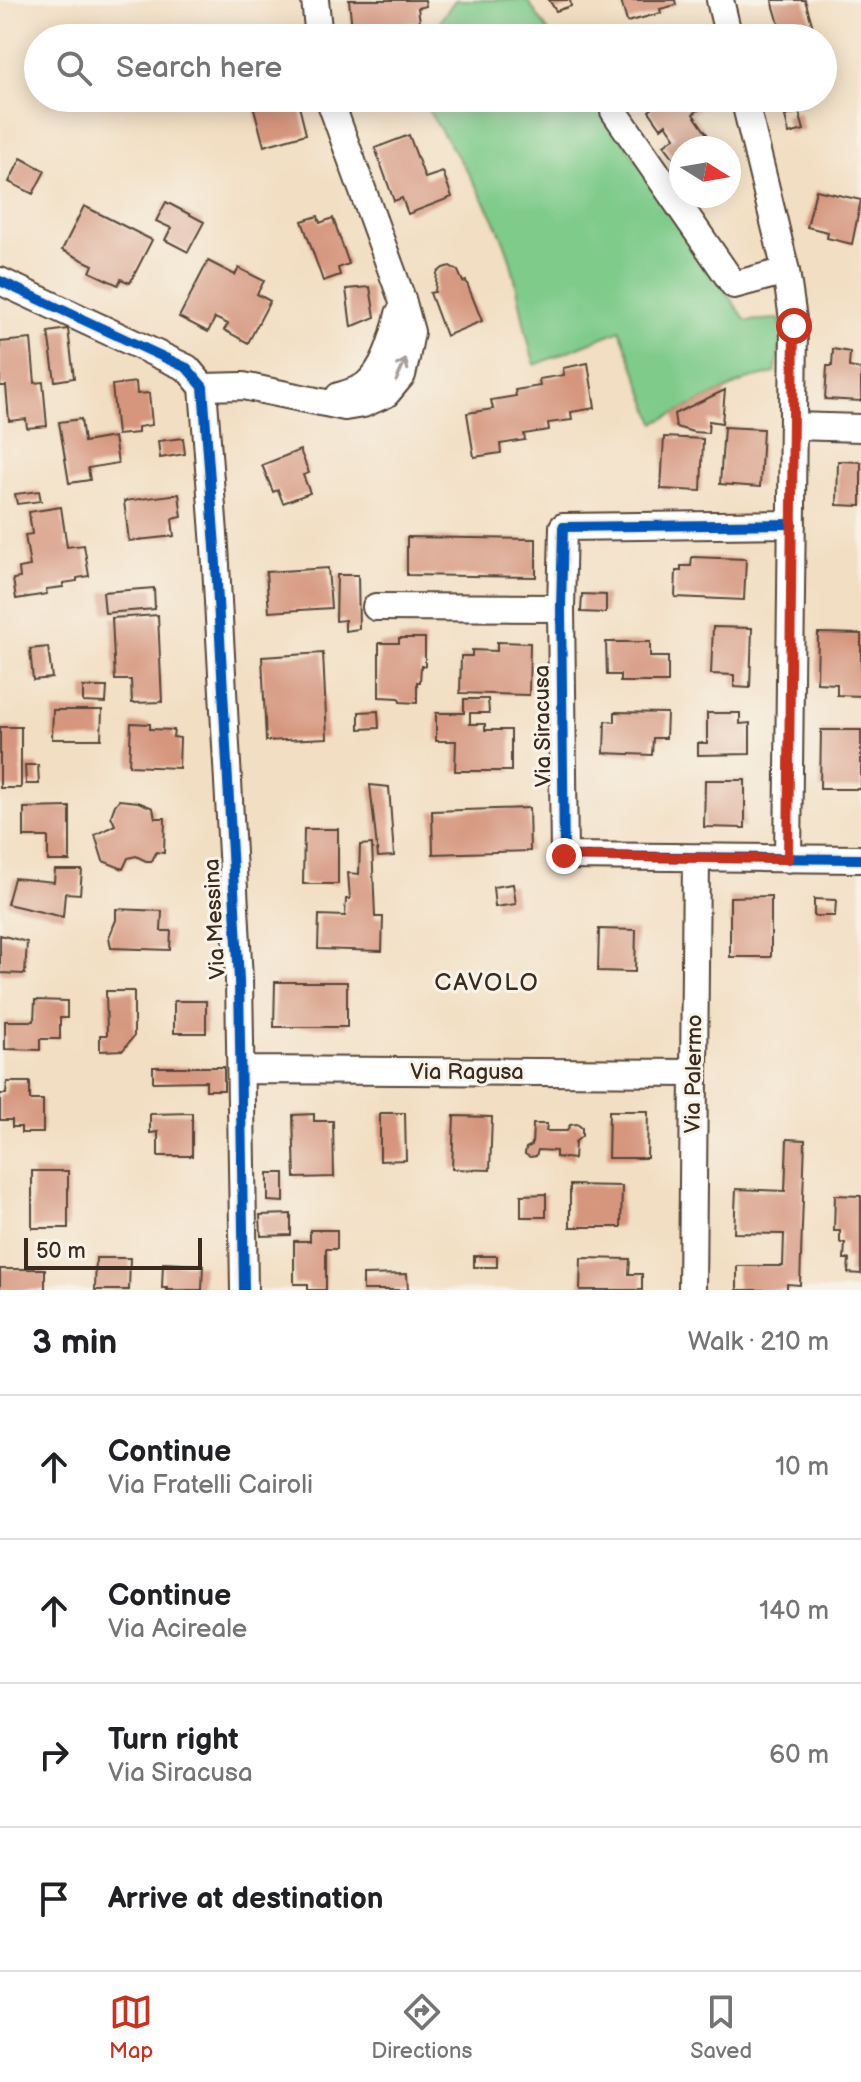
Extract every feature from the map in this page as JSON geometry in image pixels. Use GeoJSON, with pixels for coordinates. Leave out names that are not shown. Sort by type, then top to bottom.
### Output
{"type":"FeatureCollection","features":[{"type":"Feature","properties":{"kind":"street"},"geometry":{"type":"LineString","coordinates":[[315,0],[318,24]]}},
{"type":"Feature","properties":{"kind":"street"},"geometry":{"type":"LineString","coordinates":[[720,0],[726,24]]}},
{"type":"Feature","properties":{"kind":"street"},"geometry":{"type":"LineString","coordinates":[[0,281],[187,368],[203,387],[243,386],[345,407],[363,404],[386,394],[402,375],[411,332],[334,112]]}},
{"type":"Feature","properties":{"kind":"street"},"geometry":{"type":"LineString","coordinates":[[615,112],[734,285],[786,271]]}},
{"type":"Feature","properties":{"kind":"street"},"geometry":{"type":"LineString","coordinates":[[747,112],[786,271],[794,326],[788,859]]}},
{"type":"Feature","properties":{"kind":"street","name":"Via Messina"},"geometry":{"type":"LineString","coordinates":[[203,387],[239,980],[244,1290]]}},
{"type":"Feature","properties":{"kind":"street"},"geometry":{"type":"LineString","coordinates":[[793,426],[861,428]]}},
{"type":"Feature","properties":{"kind":"street","name":"Via Siracusa"},"geometry":{"type":"LineString","coordinates":[[792,524],[563,527],[564,856],[861,859]]}},
{"type":"Feature","properties":{"kind":"street"},"geometry":{"type":"LineString","coordinates":[[376,607],[561,608]]}},
{"type":"Feature","properties":{"kind":"street","name":"Via Palermo"},"geometry":{"type":"LineString","coordinates":[[692,1290],[696,859]]}},
{"type":"Feature","properties":{"kind":"street","name":"Via Ragusa"},"geometry":{"type":"LineString","coordinates":[[241,1070],[694,1073]]}},
{"type":"Feature","properties":{"kind":"green space"},"geometry":{"type":"Polygon","coordinates":[[[455,0],[527,0],[543,24],[438,24],[455,0]]]}},
{"type":"Feature","properties":{"kind":"green space"},"geometry":{"type":"Polygon","coordinates":[[[429,112],[604,112],[746,321],[779,319],[783,332],[775,373],[746,380],[655,423],[620,330],[535,365],[509,256],[494,219],[429,112]]]}},
{"type":"Feature","properties":{"kind":"building"},"geometry":{"type":"Polygon","coordinates":[[[349,0],[425,0],[426,6],[418,8],[420,22],[352,24],[349,0]]]}},
{"type":"Feature","properties":{"kind":"building"},"geometry":{"type":"Polygon","coordinates":[[[549,0],[570,0],[571,6],[556,11],[549,0]]]}},
{"type":"Feature","properties":{"kind":"building"},"geometry":{"type":"Polygon","coordinates":[[[621,0],[675,0],[676,5],[660,9],[661,13],[627,22],[621,0]]]}},
{"type":"Feature","properties":{"kind":"building"},"geometry":{"type":"Polygon","coordinates":[[[772,0],[805,0],[812,24],[779,24],[772,0]]]}},
{"type":"Feature","properties":{"kind":"building"},"geometry":{"type":"Polygon","coordinates":[[[255,112],[300,112],[306,134],[264,146],[255,112]]]}},
{"type":"Feature","properties":{"kind":"building"},"geometry":{"type":"Polygon","coordinates":[[[650,112],[696,112],[693,114],[708,136],[674,136],[666,124],[661,128],[650,112]]]}},
{"type":"Feature","properties":{"kind":"building"},"geometry":{"type":"Polygon","coordinates":[[[799,112],[804,130],[789,134],[785,116],[799,112]]]}},
{"type":"Feature","properties":{"kind":"building"},"geometry":{"type":"Polygon","coordinates":[[[409,135],[425,178],[443,172],[452,197],[408,214],[402,198],[394,201],[375,148],[409,135]]]}},
{"type":"Feature","properties":{"kind":"building"},"geometry":{"type":"Polygon","coordinates":[[[21,158],[45,171],[33,194],[9,182],[21,158]]]}},
{"type":"Feature","properties":{"kind":"building"},"geometry":{"type":"Polygon","coordinates":[[[816,190],[861,200],[852,244],[827,238],[828,232],[807,227],[816,190]]]}},
{"type":"Feature","properties":{"kind":"building"},"geometry":{"type":"Polygon","coordinates":[[[166,202],[204,222],[188,252],[165,240],[171,228],[156,221],[166,202]]]}},
{"type":"Feature","properties":{"kind":"building"},"geometry":{"type":"Polygon","coordinates":[[[84,206],[152,240],[130,283],[121,279],[118,285],[90,272],[93,265],[62,250],[84,206]]]}},
{"type":"Feature","properties":{"kind":"building"},"geometry":{"type":"Polygon","coordinates":[[[318,216],[320,223],[333,218],[349,264],[338,268],[340,275],[323,281],[302,221],[318,216]]]}},
{"type":"Feature","properties":{"kind":"building"},"geometry":{"type":"Polygon","coordinates":[[[208,261],[235,275],[239,268],[264,281],[257,294],[270,301],[248,343],[224,330],[228,324],[215,318],[208,332],[179,317],[208,261]]]}},
{"type":"Feature","properties":{"kind":"building"},"geometry":{"type":"Polygon","coordinates":[[[450,266],[458,271],[463,282],[466,281],[482,321],[446,336],[430,293],[435,292],[437,273],[450,266]]]}},
{"type":"Feature","properties":{"kind":"building"},"geometry":{"type":"Polygon","coordinates":[[[370,287],[375,317],[351,327],[346,289],[370,287]]]}},
{"type":"Feature","properties":{"kind":"building"},"geometry":{"type":"Polygon","coordinates":[[[68,329],[74,378],[55,381],[48,332],[68,329]]]}},
{"type":"Feature","properties":{"kind":"building"},"geometry":{"type":"Polygon","coordinates":[[[31,339],[35,383],[43,382],[47,426],[27,428],[26,419],[9,421],[6,386],[0,386],[0,342],[31,339]]]}},
{"type":"Feature","properties":{"kind":"building"},"geometry":{"type":"Polygon","coordinates":[[[833,349],[850,352],[849,367],[861,369],[861,401],[825,399],[827,366],[832,366],[833,349]]]}},
{"type":"Feature","properties":{"kind":"building"},"geometry":{"type":"Polygon","coordinates":[[[588,363],[595,408],[571,412],[572,420],[548,423],[549,430],[524,434],[525,440],[500,444],[501,453],[474,457],[467,413],[493,409],[491,400],[516,396],[515,390],[540,386],[539,379],[564,375],[563,368],[588,363]]]}},
{"type":"Feature","properties":{"kind":"building"},"geometry":{"type":"Polygon","coordinates":[[[136,382],[137,394],[149,393],[152,425],[138,427],[138,433],[117,435],[112,385],[136,382]]]}},
{"type":"Feature","properties":{"kind":"building"},"geometry":{"type":"Polygon","coordinates":[[[725,390],[722,423],[709,421],[708,433],[676,427],[674,414],[725,390]]]}},
{"type":"Feature","properties":{"kind":"building"},"geometry":{"type":"Polygon","coordinates":[[[81,419],[84,442],[114,437],[118,463],[88,468],[90,480],[69,483],[59,422],[81,419]]]}},
{"type":"Feature","properties":{"kind":"building"},"geometry":{"type":"Polygon","coordinates":[[[724,427],[763,429],[760,487],[720,484],[724,427]]]}},
{"type":"Feature","properties":{"kind":"building"},"geometry":{"type":"Polygon","coordinates":[[[664,437],[703,439],[701,491],[661,489],[664,437]]]}},
{"type":"Feature","properties":{"kind":"building"},"geometry":{"type":"Polygon","coordinates":[[[183,438],[185,454],[160,458],[158,441],[183,438]]]}},
{"type":"Feature","properties":{"kind":"building"},"geometry":{"type":"Polygon","coordinates":[[[300,450],[309,473],[303,475],[310,493],[283,503],[278,490],[273,492],[262,465],[300,450]]]}},
{"type":"Feature","properties":{"kind":"building"},"geometry":{"type":"Polygon","coordinates":[[[838,461],[861,462],[861,506],[837,505],[838,461]]]}},
{"type":"Feature","properties":{"kind":"building"},"geometry":{"type":"Polygon","coordinates":[[[39,491],[41,501],[17,504],[15,494],[39,491]]]}},
{"type":"Feature","properties":{"kind":"building"},"geometry":{"type":"Polygon","coordinates":[[[179,494],[182,517],[172,519],[174,536],[129,541],[124,501],[179,494]]]}},
{"type":"Feature","properties":{"kind":"building"},"geometry":{"type":"Polygon","coordinates":[[[61,507],[67,547],[84,545],[89,576],[63,583],[63,587],[46,589],[47,594],[16,599],[13,579],[20,578],[19,568],[30,566],[25,535],[32,534],[29,512],[61,507]]]}},
{"type":"Feature","properties":{"kind":"building"},"geometry":{"type":"Polygon","coordinates":[[[407,537],[536,539],[536,577],[407,575],[407,537]]]}},
{"type":"Feature","properties":{"kind":"building"},"geometry":{"type":"Polygon","coordinates":[[[692,557],[746,559],[744,600],[675,597],[676,571],[681,571],[681,566],[691,566],[692,557]]]}},
{"type":"Feature","properties":{"kind":"building"},"geometry":{"type":"Polygon","coordinates":[[[328,568],[331,608],[269,612],[266,572],[328,568]]]}},
{"type":"Feature","properties":{"kind":"building"},"geometry":{"type":"Polygon","coordinates":[[[337,575],[358,575],[359,629],[345,631],[345,620],[336,621],[337,575]]]}},
{"type":"Feature","properties":{"kind":"building"},"geometry":{"type":"Polygon","coordinates":[[[154,588],[155,609],[105,613],[103,592],[154,588]]]}},
{"type":"Feature","properties":{"kind":"building"},"geometry":{"type":"Polygon","coordinates":[[[582,594],[606,595],[606,613],[581,612],[582,594]]]}},
{"type":"Feature","properties":{"kind":"building"},"geometry":{"type":"Polygon","coordinates":[[[158,615],[162,702],[132,703],[131,680],[115,680],[112,618],[158,615]]]}},
{"type":"Feature","properties":{"kind":"building"},"geometry":{"type":"Polygon","coordinates":[[[713,627],[752,628],[750,688],[734,687],[734,675],[711,674],[713,627]]]}},
{"type":"Feature","properties":{"kind":"building"},"geometry":{"type":"Polygon","coordinates":[[[818,633],[861,634],[861,696],[837,695],[837,684],[817,683],[818,633]]]}},
{"type":"Feature","properties":{"kind":"building"},"geometry":{"type":"Polygon","coordinates":[[[399,638],[425,638],[425,666],[421,666],[420,682],[417,682],[417,703],[379,697],[379,643],[399,643],[399,638]]]}},
{"type":"Feature","properties":{"kind":"building"},"geometry":{"type":"Polygon","coordinates":[[[497,642],[530,643],[529,695],[460,693],[461,656],[472,656],[472,650],[497,651],[497,642]]]}},
{"type":"Feature","properties":{"kind":"building"},"geometry":{"type":"Polygon","coordinates":[[[606,642],[650,642],[650,657],[668,657],[668,682],[620,682],[620,675],[607,675],[606,642]]]}},
{"type":"Feature","properties":{"kind":"building"},"geometry":{"type":"Polygon","coordinates":[[[48,647],[52,678],[33,680],[30,649],[48,647]]]}},
{"type":"Feature","properties":{"kind":"building"},"geometry":{"type":"Polygon","coordinates":[[[323,653],[327,738],[266,741],[262,657],[323,653]]]}},
{"type":"Feature","properties":{"kind":"building"},"geometry":{"type":"Polygon","coordinates":[[[83,687],[107,687],[106,703],[83,702],[83,687]]]}},
{"type":"Feature","properties":{"kind":"building"},"geometry":{"type":"Polygon","coordinates":[[[464,699],[488,699],[489,713],[470,713],[470,724],[485,724],[485,730],[511,730],[511,771],[455,771],[456,741],[436,741],[436,713],[464,713],[464,699]]]}},
{"type":"Feature","properties":{"kind":"building"},"geometry":{"type":"Polygon","coordinates":[[[53,710],[102,710],[101,739],[52,739],[53,710]]]}},
{"type":"Feature","properties":{"kind":"building"},"geometry":{"type":"Polygon","coordinates":[[[378,711],[379,728],[359,729],[359,712],[378,711]]]}},
{"type":"Feature","properties":{"kind":"building"},"geometry":{"type":"Polygon","coordinates":[[[615,712],[667,713],[666,738],[653,738],[652,755],[604,753],[605,721],[615,722],[615,712]]]}},
{"type":"Feature","properties":{"kind":"building"},"geometry":{"type":"Polygon","coordinates":[[[707,713],[740,713],[740,724],[750,723],[750,754],[698,755],[698,743],[707,743],[707,713]]]}},
{"type":"Feature","properties":{"kind":"building"},"geometry":{"type":"Polygon","coordinates":[[[131,723],[150,724],[150,729],[174,730],[173,737],[180,738],[179,768],[129,766],[131,723]]]}},
{"type":"Feature","properties":{"kind":"building"},"geometry":{"type":"Polygon","coordinates":[[[0,727],[21,727],[21,788],[0,788],[0,727]]]}},
{"type":"Feature","properties":{"kind":"building"},"geometry":{"type":"Polygon","coordinates":[[[821,730],[861,730],[861,789],[820,789],[821,730]]]}},
{"type":"Feature","properties":{"kind":"building"},"geometry":{"type":"Polygon","coordinates":[[[25,765],[38,765],[39,784],[26,784],[25,765]]]}},
{"type":"Feature","properties":{"kind":"building"},"geometry":{"type":"Polygon","coordinates":[[[705,780],[745,780],[745,828],[704,827],[705,780]]]}},
{"type":"Feature","properties":{"kind":"building"},"geometry":{"type":"Polygon","coordinates":[[[370,785],[389,787],[394,856],[378,857],[370,785]]]}},
{"type":"Feature","properties":{"kind":"building"},"geometry":{"type":"Polygon","coordinates":[[[119,800],[138,802],[153,808],[155,818],[165,818],[164,853],[156,852],[152,861],[136,856],[128,858],[123,869],[103,861],[95,835],[115,825],[111,816],[119,800]]]}},
{"type":"Feature","properties":{"kind":"building"},"geometry":{"type":"Polygon","coordinates":[[[70,807],[70,861],[48,861],[48,837],[24,837],[24,808],[70,807]]]}},
{"type":"Feature","properties":{"kind":"building"},"geometry":{"type":"Polygon","coordinates":[[[529,808],[530,851],[433,854],[432,811],[529,808]]]}},
{"type":"Feature","properties":{"kind":"building"},"geometry":{"type":"Polygon","coordinates":[[[304,829],[338,829],[338,884],[303,884],[304,829]]]}},
{"type":"Feature","properties":{"kind":"building"},"geometry":{"type":"Polygon","coordinates":[[[372,844],[375,917],[383,917],[382,951],[318,949],[319,915],[345,916],[346,899],[350,899],[348,873],[359,874],[360,845],[372,844]]]}},
{"type":"Feature","properties":{"kind":"building"},"geometry":{"type":"Polygon","coordinates":[[[55,870],[82,870],[80,894],[65,893],[63,917],[7,904],[14,878],[54,882],[55,870]]]}},
{"type":"Feature","properties":{"kind":"building"},"geometry":{"type":"Polygon","coordinates":[[[513,884],[516,904],[495,907],[493,887],[513,884]]]}},
{"type":"Feature","properties":{"kind":"building"},"geometry":{"type":"Polygon","coordinates":[[[771,896],[771,957],[730,957],[730,897],[771,896]]]}},
{"type":"Feature","properties":{"kind":"building"},"geometry":{"type":"Polygon","coordinates":[[[814,899],[836,900],[835,916],[814,916],[814,899]]]}},
{"type":"Feature","properties":{"kind":"building"},"geometry":{"type":"Polygon","coordinates":[[[116,909],[162,911],[161,931],[171,931],[170,950],[111,948],[109,937],[116,920],[116,909]]]}},
{"type":"Feature","properties":{"kind":"building"},"geometry":{"type":"Polygon","coordinates":[[[599,929],[636,930],[635,972],[598,971],[599,929]]]}},
{"type":"Feature","properties":{"kind":"building"},"geometry":{"type":"Polygon","coordinates":[[[0,935],[27,942],[25,974],[0,973],[0,935]]]}},
{"type":"Feature","properties":{"kind":"building"},"geometry":{"type":"Polygon","coordinates":[[[275,982],[347,982],[347,1027],[274,1027],[275,982]]]}},
{"type":"Feature","properties":{"kind":"building"},"geometry":{"type":"Polygon","coordinates":[[[106,991],[134,991],[134,1036],[123,1050],[100,1051],[100,1035],[107,1035],[106,991]]]}},
{"type":"Feature","properties":{"kind":"building"},"geometry":{"type":"Polygon","coordinates":[[[35,1000],[67,1001],[67,1018],[60,1018],[60,1039],[40,1039],[40,1050],[5,1049],[5,1021],[34,1021],[35,1000]]]}},
{"type":"Feature","properties":{"kind":"building"},"geometry":{"type":"Polygon","coordinates":[[[174,1001],[206,1001],[206,1033],[174,1033],[174,1001]]]}},
{"type":"Feature","properties":{"kind":"building"},"geometry":{"type":"Polygon","coordinates":[[[153,1067],[224,1067],[224,1090],[206,1090],[206,1081],[153,1082],[153,1067]]]}},
{"type":"Feature","properties":{"kind":"building"},"geometry":{"type":"Polygon","coordinates":[[[7,1082],[30,1082],[30,1100],[43,1100],[43,1133],[21,1133],[21,1127],[12,1127],[12,1120],[0,1120],[0,1094],[6,1094],[7,1082]]]}},
{"type":"Feature","properties":{"kind":"building"},"geometry":{"type":"Polygon","coordinates":[[[609,1111],[648,1111],[647,1158],[608,1158],[609,1111]]]}},
{"type":"Feature","properties":{"kind":"building"},"geometry":{"type":"Polygon","coordinates":[[[192,1113],[192,1156],[158,1156],[158,1132],[150,1133],[150,1114],[192,1113]]]}},
{"type":"Feature","properties":{"kind":"building"},"geometry":{"type":"Polygon","coordinates":[[[380,1113],[405,1113],[406,1160],[380,1161],[380,1113]]]}},
{"type":"Feature","properties":{"kind":"building"},"geometry":{"type":"Polygon","coordinates":[[[314,1114],[314,1121],[333,1121],[334,1177],[295,1178],[293,1115],[314,1114]]]}},
{"type":"Feature","properties":{"kind":"building"},"geometry":{"type":"Polygon","coordinates":[[[454,1116],[492,1117],[490,1170],[452,1169],[454,1116]]]}},
{"type":"Feature","properties":{"kind":"building"},"geometry":{"type":"Polygon","coordinates":[[[533,1124],[547,1124],[546,1131],[567,1131],[570,1125],[577,1124],[582,1128],[582,1136],[575,1142],[574,1159],[556,1157],[556,1151],[538,1150],[536,1156],[530,1157],[525,1154],[526,1148],[532,1145],[533,1124]]]}},
{"type":"Feature","properties":{"kind":"building"},"geometry":{"type":"Polygon","coordinates":[[[787,1139],[805,1140],[800,1285],[787,1284],[787,1290],[737,1290],[737,1266],[783,1266],[784,1234],[734,1233],[736,1189],[785,1191],[787,1139]]]}},
{"type":"Feature","properties":{"kind":"building"},"geometry":{"type":"Polygon","coordinates":[[[32,1171],[68,1171],[68,1228],[32,1228],[32,1171]]]}},
{"type":"Feature","properties":{"kind":"building"},"geometry":{"type":"Polygon","coordinates":[[[268,1173],[284,1173],[284,1202],[268,1201],[268,1173]]]}},
{"type":"Feature","properties":{"kind":"building"},"geometry":{"type":"Polygon","coordinates":[[[570,1185],[622,1186],[621,1227],[570,1227],[570,1185]]]}},
{"type":"Feature","properties":{"kind":"building"},"geometry":{"type":"Polygon","coordinates":[[[546,1194],[546,1217],[521,1217],[521,1195],[546,1194]]]}},
{"type":"Feature","properties":{"kind":"building"},"geometry":{"type":"Polygon","coordinates":[[[835,1195],[861,1196],[861,1274],[848,1273],[849,1259],[844,1259],[845,1243],[840,1243],[840,1231],[834,1231],[835,1195]]]}},
{"type":"Feature","properties":{"kind":"building"},"geometry":{"type":"Polygon","coordinates":[[[291,1214],[291,1235],[261,1236],[260,1215],[291,1214]]]}},
{"type":"Feature","properties":{"kind":"building"},"geometry":{"type":"Polygon","coordinates":[[[310,1230],[337,1230],[337,1249],[326,1249],[326,1290],[308,1290],[308,1284],[294,1284],[294,1241],[310,1241],[310,1230]]]}},
{"type":"Feature","properties":{"kind":"building"},"geometry":{"type":"Polygon","coordinates":[[[474,1256],[497,1256],[497,1267],[474,1267],[474,1256]]]}},
{"type":"Feature","properties":{"kind":"building"},"geometry":{"type":"Polygon","coordinates":[[[96,1258],[130,1258],[129,1290],[95,1290],[96,1258]]]}},
{"type":"Feature","properties":{"kind":"building"},"geometry":{"type":"Polygon","coordinates":[[[581,1258],[630,1259],[629,1274],[642,1274],[642,1290],[580,1290],[581,1258]]]}},
{"type":"Feature","properties":{"kind":"building"},"geometry":{"type":"Polygon","coordinates":[[[163,1263],[203,1265],[202,1290],[162,1288],[163,1263]]]}},
{"type":"Feature","properties":{"kind":"building"},"geometry":{"type":"Polygon","coordinates":[[[0,1269],[45,1269],[45,1290],[0,1290],[0,1269]]]}},
{"type":"Feature","properties":{"kind":"building"},"geometry":{"type":"Polygon","coordinates":[[[407,1274],[408,1290],[363,1290],[363,1275],[407,1274]]]}},
{"type":"Feature","properties":{"kind":"cycle path"},"geometry":{"type":"LineString","coordinates":[[0,281],[187,368],[203,387],[239,980],[244,1290]]}},
{"type":"Feature","properties":{"kind":"cycle path"},"geometry":{"type":"LineString","coordinates":[[792,524],[563,527],[564,856],[861,859]]}},
{"type":"Feature","properties":{"kind":"district","name":"CAVOLO"},"geometry":{"type":"Point","coordinates":[487,982]}},
{"type":"Feature","properties":{"kind":"route"},"geometry":{"type":"LineString","coordinates":[[564,856],[788,859],[794,326]]}}]}
